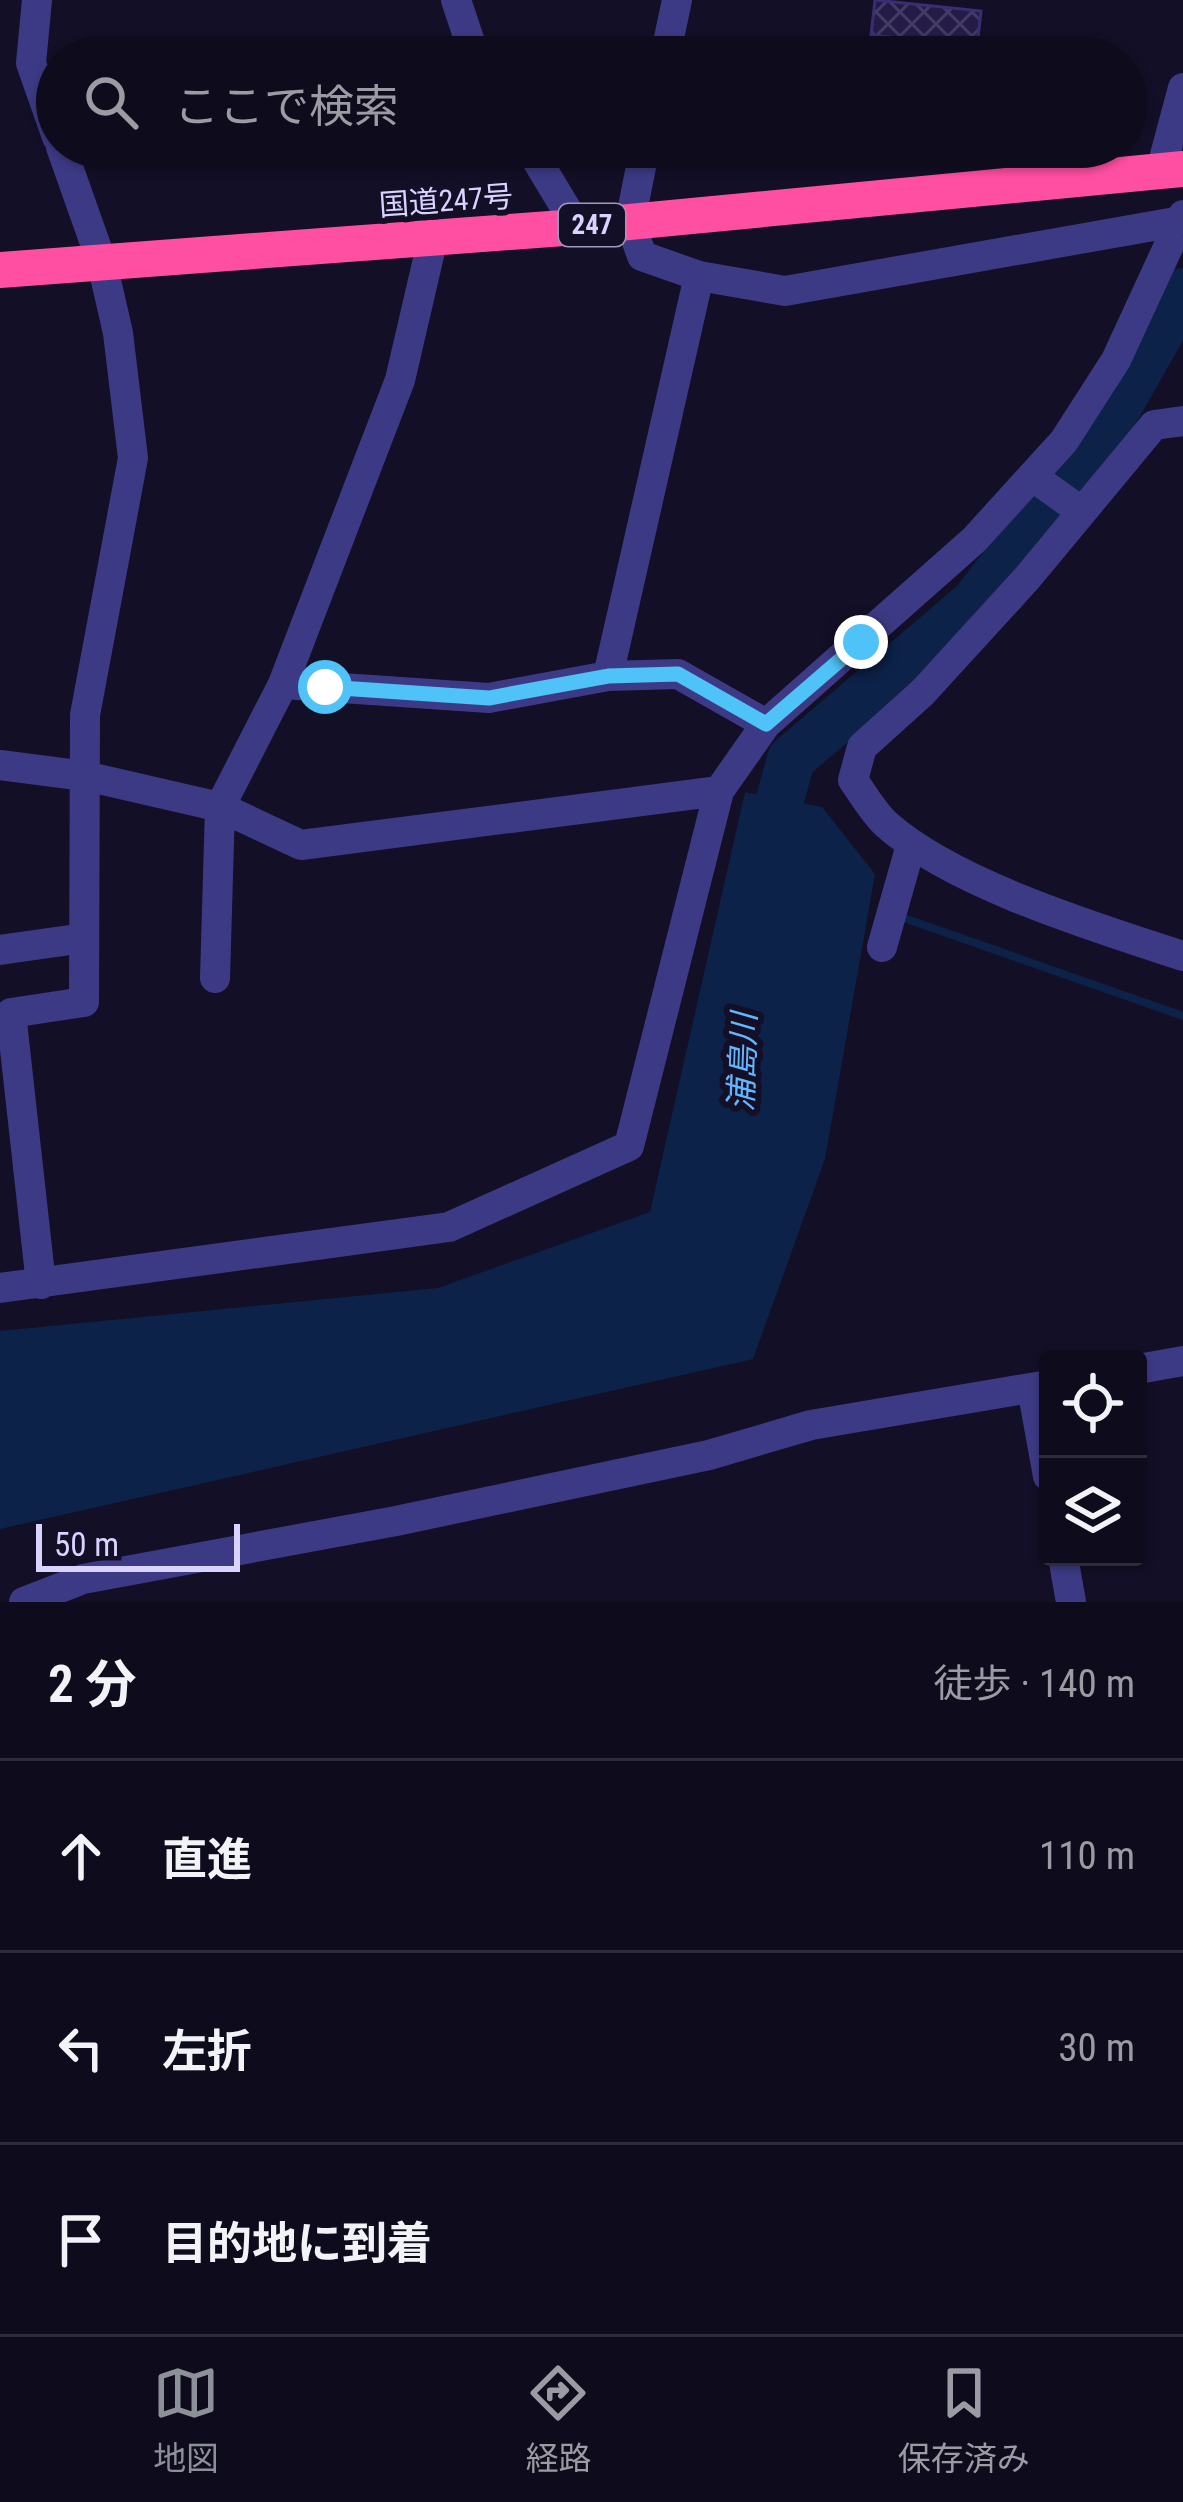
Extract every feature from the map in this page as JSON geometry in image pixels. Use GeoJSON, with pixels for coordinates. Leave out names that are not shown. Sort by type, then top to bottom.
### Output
{"type":"FeatureCollection","features":[{"type":"Feature","properties":{"kind":"highway","name":"国道247号"},"geometry":{"type":"LineString","coordinates":[[0,270],[577,227],[1172,170]]}},
{"type":"Feature","properties":{"kind":"street"},"geometry":{"type":"LineString","coordinates":[[36,77],[31,63],[37,0]]}},
{"type":"Feature","properties":{"kind":"street"},"geometry":{"type":"LineString","coordinates":[[456,0],[468,36]]}},
{"type":"Feature","properties":{"kind":"street"},"geometry":{"type":"LineString","coordinates":[[669,36],[677,0]]}},
{"type":"Feature","properties":{"kind":"street"},"geometry":{"type":"LineString","coordinates":[[1172,170],[1183,88]]}},
{"type":"Feature","properties":{"kind":"street"},"geometry":{"type":"LineString","coordinates":[[41,1284],[11,1013],[84,1002],[85,715],[133,458],[118,333],[102,263],[68,168]]}},
{"type":"Feature","properties":{"kind":"street"},"geometry":{"type":"LineString","coordinates":[[542,168],[577,227]]}},
{"type":"Feature","properties":{"kind":"street"},"geometry":{"type":"LineString","coordinates":[[641,168],[629,222],[642,256],[699,276],[785,291],[1182,218]]}},
{"type":"Feature","properties":{"kind":"street"},"geometry":{"type":"LineString","coordinates":[[0,1288],[449,1227],[629,1145],[719,791],[766,724],[974,540],[1064,441],[1116,360],[1182,218]]}},
{"type":"Feature","properties":{"kind":"street"},"geometry":{"type":"LineString","coordinates":[[215,978],[220,807],[284,684],[400,380],[433,238]]}},
{"type":"Feature","properties":{"kind":"street"},"geometry":{"type":"LineString","coordinates":[[608,676],[699,276]]}},
{"type":"Feature","properties":{"kind":"street"},"geometry":{"type":"LineString","coordinates":[[1181,416],[1154,425],[923,692],[862,747],[853,780],[906,854],[1064,917],[1183,956]]}},
{"type":"Feature","properties":{"kind":"street"},"geometry":{"type":"LineString","coordinates":[[1032,476],[1082,512]]}},
{"type":"Feature","properties":{"kind":"street"},"geometry":{"type":"LineString","coordinates":[[284,684],[489,698],[608,676],[678,674],[766,724]]}},
{"type":"Feature","properties":{"kind":"street"},"geometry":{"type":"LineString","coordinates":[[0,765],[85,776],[220,807],[301,845],[719,791]]}},
{"type":"Feature","properties":{"kind":"street"},"geometry":{"type":"LineString","coordinates":[[882,947],[906,854]]}},
{"type":"Feature","properties":{"kind":"street"},"geometry":{"type":"LineString","coordinates":[[0,950],[84,938]]}},
{"type":"Feature","properties":{"kind":"street"},"geometry":{"type":"LineString","coordinates":[[1147,1367],[1183,1361]]}},
{"type":"Feature","properties":{"kind":"street"},"geometry":{"type":"LineString","coordinates":[[24,1602],[83,1579],[709,1455],[812,1426],[1039,1386]]}},
{"type":"Feature","properties":{"kind":"street"},"geometry":{"type":"LineString","coordinates":[[1065,1566],[1071,1602]]}},
{"type":"Feature","properties":{"kind":"water"},"geometry":{"type":"Polygon","coordinates":[[[745,792],[822,807],[875,874],[825,1159],[753,1359],[0,1529],[0,1331],[438,1288],[650,1212],[745,792]]]}},
{"type":"Feature","properties":{"kind":"building"},"geometry":{"type":"Polygon","coordinates":[[[875,0],[981,11],[978,36],[871,35],[875,0]]]}},
{"type":"Feature","properties":{"kind":"waterway","name":"浦島川"},"geometry":{"type":"LineString","coordinates":[[764,859],[791,759],[974,603],[1091,454],[1183,292]]}},
{"type":"Feature","properties":{"kind":"waterway"},"geometry":{"type":"LineString","coordinates":[[901,917],[1183,1016]]}},
{"type":"Feature","properties":{"kind":"route"},"geometry":{"type":"LineString","coordinates":[[325,687],[489,698],[608,676],[678,674],[766,724],[861,642]]}}]}
